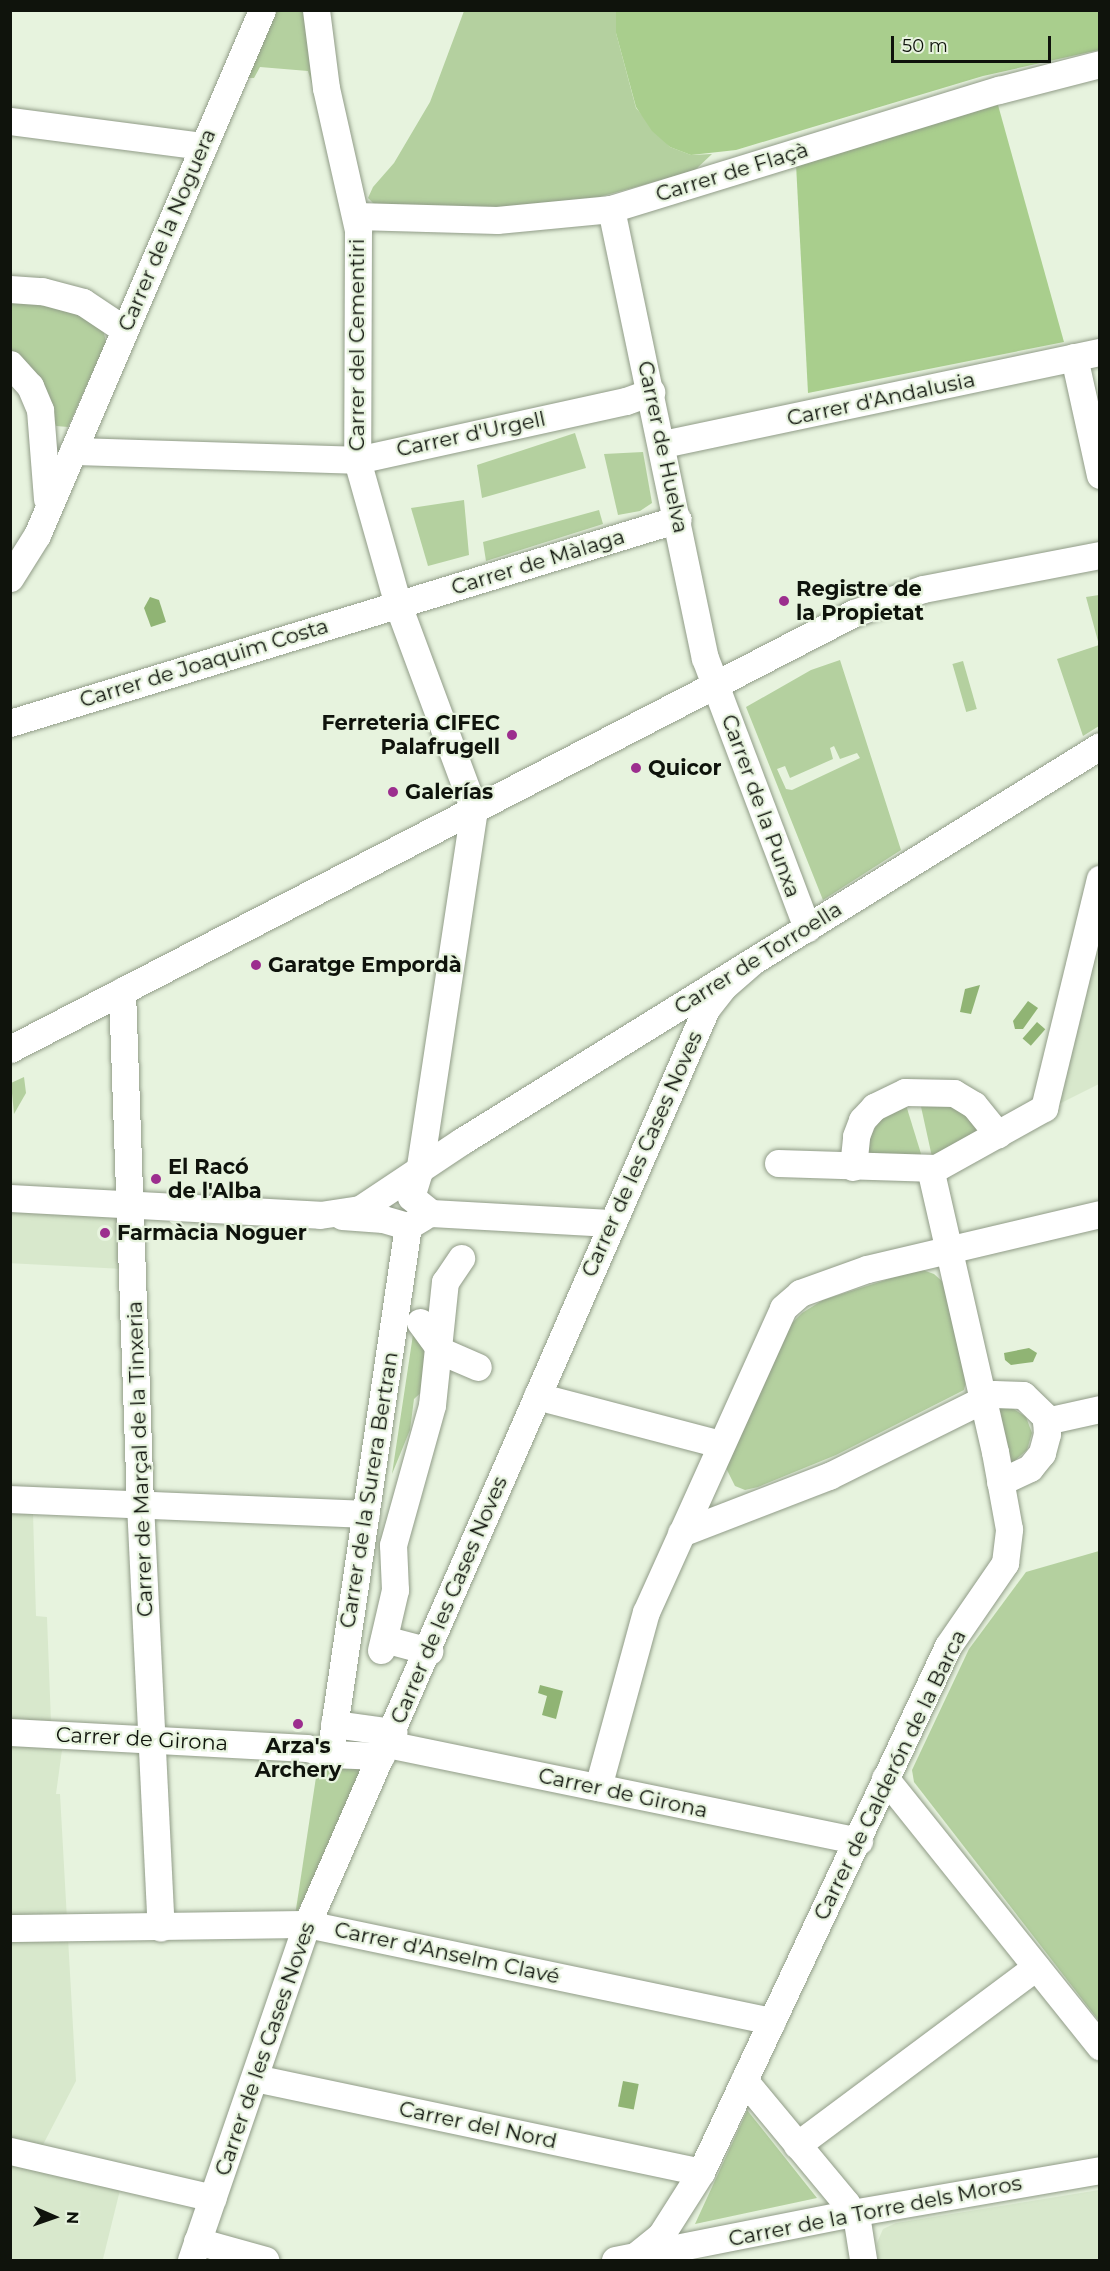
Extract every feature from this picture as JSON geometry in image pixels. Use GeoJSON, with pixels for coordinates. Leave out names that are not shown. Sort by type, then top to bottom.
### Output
{"type":"FeatureCollection","features":[{"type":"Feature","properties":{"kind":"street","name":"Carrer de la Noguera"},"geometry":{"type":"LineString","coordinates":[[10,578],[37,535],[47,506],[262,10]]}},
{"type":"Feature","properties":{"kind":"street","name":"Carrer del Cementiri"},"geometry":{"type":"LineString","coordinates":[[316,10],[326,88],[356,216],[357,460],[398,605],[474,809]]}},
{"type":"Feature","properties":{"kind":"street","name":"Carrer de Flaçà"},"geometry":{"type":"LineString","coordinates":[[356,216],[497,220],[610,209],[999,90],[1100,64]]}},
{"type":"Feature","properties":{"kind":"street"},"geometry":{"type":"LineString","coordinates":[[10,121],[203,146]]}},
{"type":"Feature","properties":{"kind":"street","name":"Carrer de Huelva"},"geometry":{"type":"LineString","coordinates":[[610,209],[663,444],[705,658],[716,684]]}},
{"type":"Feature","properties":{"kind":"street"},"geometry":{"type":"LineString","coordinates":[[10,289],[42,291],[83,302],[125,330]]}},
{"type":"Feature","properties":{"kind":"street"},"geometry":{"type":"LineString","coordinates":[[1087,355],[1100,475]]}},
{"type":"Feature","properties":{"kind":"street","name":"Carrer d'Andalusia"},"geometry":{"type":"LineString","coordinates":[[663,444],[1087,355]]}},
{"type":"Feature","properties":{"kind":"street"},"geometry":{"type":"LineString","coordinates":[[10,363],[30,386],[43,424],[47,506]]}},
{"type":"Feature","properties":{"kind":"street","name":"Carrer d'Urgell"},"geometry":{"type":"LineString","coordinates":[[43,424],[57,438],[77,441],[357,460],[626,400],[651,392]]}},
{"type":"Feature","properties":{"kind":"street","name":"Carrer de Màlaga"},"geometry":{"type":"LineString","coordinates":[[398,605],[678,519]]}},
{"type":"Feature","properties":{"kind":"street"},"geometry":{"type":"LineString","coordinates":[[12,1048],[716,684],[883,601],[1100,555]]}},
{"type":"Feature","properties":{"kind":"street","name":"Carrer de Joaquim Costa"},"geometry":{"type":"LineString","coordinates":[[10,723],[398,605]]}},
{"type":"Feature","properties":{"kind":"street","name":"Carrer de la Punxa"},"geometry":{"type":"LineString","coordinates":[[716,684],[807,928]]}},
{"type":"Feature","properties":{"kind":"street","name":"Carrer de Torroella"},"geometry":{"type":"LineString","coordinates":[[320,1215],[360,1209],[752,962],[1100,747]]}},
{"type":"Feature","properties":{"kind":"street"},"geometry":{"type":"LineString","coordinates":[[431,1213],[411,1197],[419,1171],[474,809]]}},
{"type":"Feature","properties":{"kind":"street"},"geometry":{"type":"LineString","coordinates":[[778,1163],[930,1169],[998,1135],[1044,1108],[1100,879]]}},
{"type":"Feature","properties":{"kind":"street","name":"Carrer de les Cases Noves"},"geometry":{"type":"LineString","coordinates":[[194,2251],[307,1924],[429,1651],[610,1223],[706,1009],[723,987],[752,962]]}},
{"type":"Feature","properties":{"kind":"street","name":"Carrer de Marçal de la Tinxeria"},"geometry":{"type":"LineString","coordinates":[[122,991],[132,1204],[140,1504],[161,1927]]}},
{"type":"Feature","properties":{"kind":"street"},"geometry":{"type":"LineString","coordinates":[[853,1167],[856,1136],[862,1120],[874,1107],[904,1092],[954,1093],[974,1105],[998,1135]]}},
{"type":"Feature","properties":{"kind":"street","name":"Carrer de Calderón de la Barca"},"geometry":{"type":"LineString","coordinates":[[625,2259],[661,2235],[701,2172],[859,1841],[885,1778],[948,1646],[1005,1563],[1009,1529],[983,1399],[930,1169]]}},
{"type":"Feature","properties":{"kind":"street","name":"Carrer de Torroella"},"geometry":{"type":"LineString","coordinates":[[10,1198],[383,1219],[408,1226]]}},
{"type":"Feature","properties":{"kind":"street"},"geometry":{"type":"LineString","coordinates":[[408,1226],[431,1213],[610,1223]]}},
{"type":"Feature","properties":{"kind":"street"},"geometry":{"type":"LineString","coordinates":[[598,1787],[646,1612],[779,1316],[800,1293],[948,1247],[1100,1214]]}},
{"type":"Feature","properties":{"kind":"street","name":"Carrer de la Surera Bertran"},"geometry":{"type":"LineString","coordinates":[[330,1754],[408,1226]]}},
{"type":"Feature","properties":{"kind":"street"},"geometry":{"type":"LineString","coordinates":[[429,1651],[383,1644],[395,1590],[393,1545],[432,1405],[441,1351],[445,1282],[461,1258]]}},
{"type":"Feature","properties":{"kind":"street"},"geometry":{"type":"LineString","coordinates":[[420,1322],[441,1351],[478,1367]]}},
{"type":"Feature","properties":{"kind":"street"},"geometry":{"type":"LineString","coordinates":[[681,1533],[829,1476],[994,1394],[1023,1395],[1036,1404],[1046,1421],[1047,1434],[1042,1453],[1016,1478],[1000,1482]]}},
{"type":"Feature","properties":{"kind":"street"},"geometry":{"type":"LineString","coordinates":[[537,1396],[720,1444]]}},
{"type":"Feature","properties":{"kind":"street"},"geometry":{"type":"LineString","coordinates":[[1046,1421],[1100,1409]]}},
{"type":"Feature","properties":{"kind":"street"},"geometry":{"type":"LineString","coordinates":[[704,1479],[725,1496],[752,1506]]}},
{"type":"Feature","properties":{"kind":"street"},"geometry":{"type":"LineString","coordinates":[[10,1499],[366,1514]]}},
{"type":"Feature","properties":{"kind":"street"},"geometry":{"type":"LineString","coordinates":[[334,1724],[387,1744]]}},
{"type":"Feature","properties":{"kind":"street","name":"Carrer de Girona"},"geometry":{"type":"LineString","coordinates":[[10,1732],[307,1748],[330,1754],[387,1744],[859,1841]]}},
{"type":"Feature","properties":{"kind":"street"},"geometry":{"type":"LineString","coordinates":[[885,1778],[1100,2046]]}},
{"type":"Feature","properties":{"kind":"street","name":"Carrer d'Anselm Clavé"},"geometry":{"type":"LineString","coordinates":[[10,1928],[307,1924],[772,2021]]}},
{"type":"Feature","properties":{"kind":"street"},"geometry":{"type":"LineString","coordinates":[[797,2145],[1036,1967]]}},
{"type":"Feature","properties":{"kind":"street","name":"Carrer del Nord"},"geometry":{"type":"LineString","coordinates":[[255,2078],[701,2172]]}},
{"type":"Feature","properties":{"kind":"street"},"geometry":{"type":"LineString","coordinates":[[744,2080],[852,2213],[861,2238],[863,2260]]}},
{"type":"Feature","properties":{"kind":"street"},"geometry":{"type":"LineString","coordinates":[[10,2151],[213,2198]]}},
{"type":"Feature","properties":{"kind":"street","name":"Carrer de la Torre dels Moros"},"geometry":{"type":"LineString","coordinates":[[625,2259],[852,2213],[1100,2170]]}},
{"type":"Feature","properties":{"kind":"street"},"geometry":{"type":"LineString","coordinates":[[194,2251],[265,2260]]}},
{"type":"Feature","properties":{"kind":"shaded area"},"geometry":{"type":"Polygon","coordinates":[[[276,11],[305,11],[312,84],[308,71],[260,67],[254,78],[246,78],[276,11]]]}},
{"type":"Feature","properties":{"kind":"shaded area"},"geometry":{"type":"Polygon","coordinates":[[[464,11],[616,11],[616,33],[636,108],[670,147],[691,155],[712,154],[694,171],[559,208],[376,206],[368,198],[373,187],[394,163],[430,102],[464,11]]]}},
{"type":"Feature","properties":{"kind":"shaded area"},"geometry":{"type":"Polygon","coordinates":[[[616,11],[1099,11],[1099,50],[983,76],[736,150],[691,155],[670,147],[652,131],[636,107],[616,33],[616,11]]]}},
{"type":"Feature","properties":{"kind":"shaded area"},"geometry":{"type":"Polygon","coordinates":[[[998,105],[1064,342],[808,393],[796,164],[998,105]]]}},
{"type":"Feature","properties":{"kind":"shaded area"},"geometry":{"type":"Polygon","coordinates":[[[11,300],[40,301],[79,313],[103,329],[106,342],[68,427],[56,426],[37,374],[11,351],[11,300]]]}},
{"type":"Feature","properties":{"kind":"shaded area"},"geometry":{"type":"Polygon","coordinates":[[[575,433],[586,468],[482,498],[477,465],[575,433]]]}},
{"type":"Feature","properties":{"kind":"shaded area"},"geometry":{"type":"Polygon","coordinates":[[[643,452],[652,503],[640,511],[618,515],[604,454],[643,452]]]}},
{"type":"Feature","properties":{"kind":"shaded area"},"geometry":{"type":"Polygon","coordinates":[[[464,500],[469,555],[428,566],[411,508],[464,500]]]}},
{"type":"Feature","properties":{"kind":"shaded area"},"geometry":{"type":"Polygon","coordinates":[[[599,510],[603,524],[486,561],[483,542],[599,510]]]}},
{"type":"Feature","properties":{"kind":"shaded area"},"geometry":{"type":"Polygon","coordinates":[[[1099,595],[1099,645],[1086,597],[1099,595]]]}},
{"type":"Feature","properties":{"kind":"shaded area"},"geometry":{"type":"Polygon","coordinates":[[[150,597],[159,600],[166,622],[151,627],[144,608],[150,597]]]}},
{"type":"Feature","properties":{"kind":"shaded area"},"geometry":{"type":"Polygon","coordinates":[[[1099,645],[1099,726],[1083,736],[1057,659],[1099,645]]]}},
{"type":"Feature","properties":{"kind":"shaded area"},"geometry":{"type":"Polygon","coordinates":[[[840,660],[901,850],[823,900],[746,707],[811,670],[840,660]],[[834,746],[830,748],[833,759],[790,778],[785,766],[777,769],[786,789],[792,790],[860,758],[857,753],[840,759],[834,746]]]}},
{"type":"Feature","properties":{"kind":"shaded area"},"geometry":{"type":"Polygon","coordinates":[[[963,661],[977,709],[966,712],[952,664],[963,661]]]}},
{"type":"Feature","properties":{"kind":"shaded area"},"geometry":{"type":"Polygon","coordinates":[[[1099,921],[1099,1084],[1053,1107],[1099,921]]]}},
{"type":"Feature","properties":{"kind":"shaded area"},"geometry":{"type":"Polygon","coordinates":[[[980,985],[971,1014],[960,1012],[965,989],[980,985]]]}},
{"type":"Feature","properties":{"kind":"shaded area"},"geometry":{"type":"Polygon","coordinates":[[[1028,1001],[1038,1008],[1023,1029],[1015,1029],[1013,1021],[1028,1001]]]}},
{"type":"Feature","properties":{"kind":"shaded area"},"geometry":{"type":"Polygon","coordinates":[[[1037,1022],[1045,1029],[1031,1046],[1023,1039],[1037,1022]]]}},
{"type":"Feature","properties":{"kind":"shaded area"},"geometry":{"type":"Polygon","coordinates":[[[24,1077],[26,1093],[14,1114],[11,1083],[24,1077]]]}},
{"type":"Feature","properties":{"kind":"shaded area"},"geometry":{"type":"Polygon","coordinates":[[[920,1102],[954,1105],[982,1128],[932,1157],[920,1102]]]}},
{"type":"Feature","properties":{"kind":"shaded area"},"geometry":{"type":"Polygon","coordinates":[[[906,1105],[922,1157],[869,1159],[866,1146],[877,1124],[887,1114],[906,1105]]]}},
{"type":"Feature","properties":{"kind":"shaded area"},"geometry":{"type":"Polygon","coordinates":[[[10,1198],[132,1204],[128,1269],[10,1263],[10,1198]]]}},
{"type":"Feature","properties":{"kind":"shaded area"},"geometry":{"type":"Polygon","coordinates":[[[920,1269],[934,1274],[943,1282],[966,1382],[964,1390],[836,1455],[758,1487],[745,1490],[735,1486],[725,1466],[786,1329],[802,1313],[823,1300],[920,1269]]]}},
{"type":"Feature","properties":{"kind":"shaded area"},"geometry":{"type":"Polygon","coordinates":[[[414,1328],[425,1331],[426,1388],[414,1399],[410,1430],[392,1474],[414,1328]]]}},
{"type":"Feature","properties":{"kind":"shaded area"},"geometry":{"type":"Polygon","coordinates":[[[1029,1348],[1037,1353],[1033,1362],[1011,1365],[1005,1360],[1004,1353],[1029,1348]]]}},
{"type":"Feature","properties":{"kind":"shaded area"},"geometry":{"type":"Polygon","coordinates":[[[999,1407],[1012,1408],[1026,1417],[1032,1433],[1027,1450],[1012,1463],[999,1407]]]}},
{"type":"Feature","properties":{"kind":"shaded area"},"geometry":{"type":"Polygon","coordinates":[[[10,1478],[12,1512],[33,1513],[36,1616],[47,1617],[52,1749],[62,1750],[56,1794],[60,1794],[76,2081],[32,2166],[121,2186],[103,2259],[97,2260],[11,2260],[10,1478]]]}},
{"type":"Feature","properties":{"kind":"shaded area"},"geometry":{"type":"Polygon","coordinates":[[[1100,1551],[1099,2021],[914,1782],[912,1770],[969,1649],[1026,1572],[1100,1551]]]}},
{"type":"Feature","properties":{"kind":"shaded area"},"geometry":{"type":"Polygon","coordinates":[[[540,1685],[563,1691],[556,1719],[542,1715],[547,1696],[538,1693],[540,1685]]]}},
{"type":"Feature","properties":{"kind":"shaded area"},"geometry":{"type":"Polygon","coordinates":[[[375,1761],[295,1916],[318,1764],[375,1761]]]}},
{"type":"Feature","properties":{"kind":"shaded area"},"geometry":{"type":"Polygon","coordinates":[[[623,2081],[639,2084],[634,2110],[618,2107],[623,2081]]]}},
{"type":"Feature","properties":{"kind":"shaded area"},"geometry":{"type":"Polygon","coordinates":[[[747,2111],[817,2198],[695,2224],[747,2111]]]}},
{"type":"Feature","properties":{"kind":"shaded area"},"geometry":{"type":"Polygon","coordinates":[[[1099,2190],[1099,2260],[878,2260],[877,2243],[883,2229],[896,2223],[1099,2190]]]}},
{"type":"Feature","properties":{"kind":"place","name":"Registre de la Propietat"},"geometry":{"type":"Point","coordinates":[784,601]}},
{"type":"Feature","properties":{"kind":"place","name":"Ferreteria CIFEC Palafrugell"},"geometry":{"type":"Point","coordinates":[512,735]}},
{"type":"Feature","properties":{"kind":"place","name":"Quicor"},"geometry":{"type":"Point","coordinates":[636,768]}},
{"type":"Feature","properties":{"kind":"place","name":"Galerías"},"geometry":{"type":"Point","coordinates":[393,792]}},
{"type":"Feature","properties":{"kind":"place","name":"Garatge Empordà"},"geometry":{"type":"Point","coordinates":[256,965]}},
{"type":"Feature","properties":{"kind":"place","name":"El Racó de l'Alba"},"geometry":{"type":"Point","coordinates":[156,1179]}},
{"type":"Feature","properties":{"kind":"place","name":"Farmàcia Noguer"},"geometry":{"type":"Point","coordinates":[105,1233]}},
{"type":"Feature","properties":{"kind":"place","name":"Arza's Archery"},"geometry":{"type":"Point","coordinates":[298,1724]}}]}
